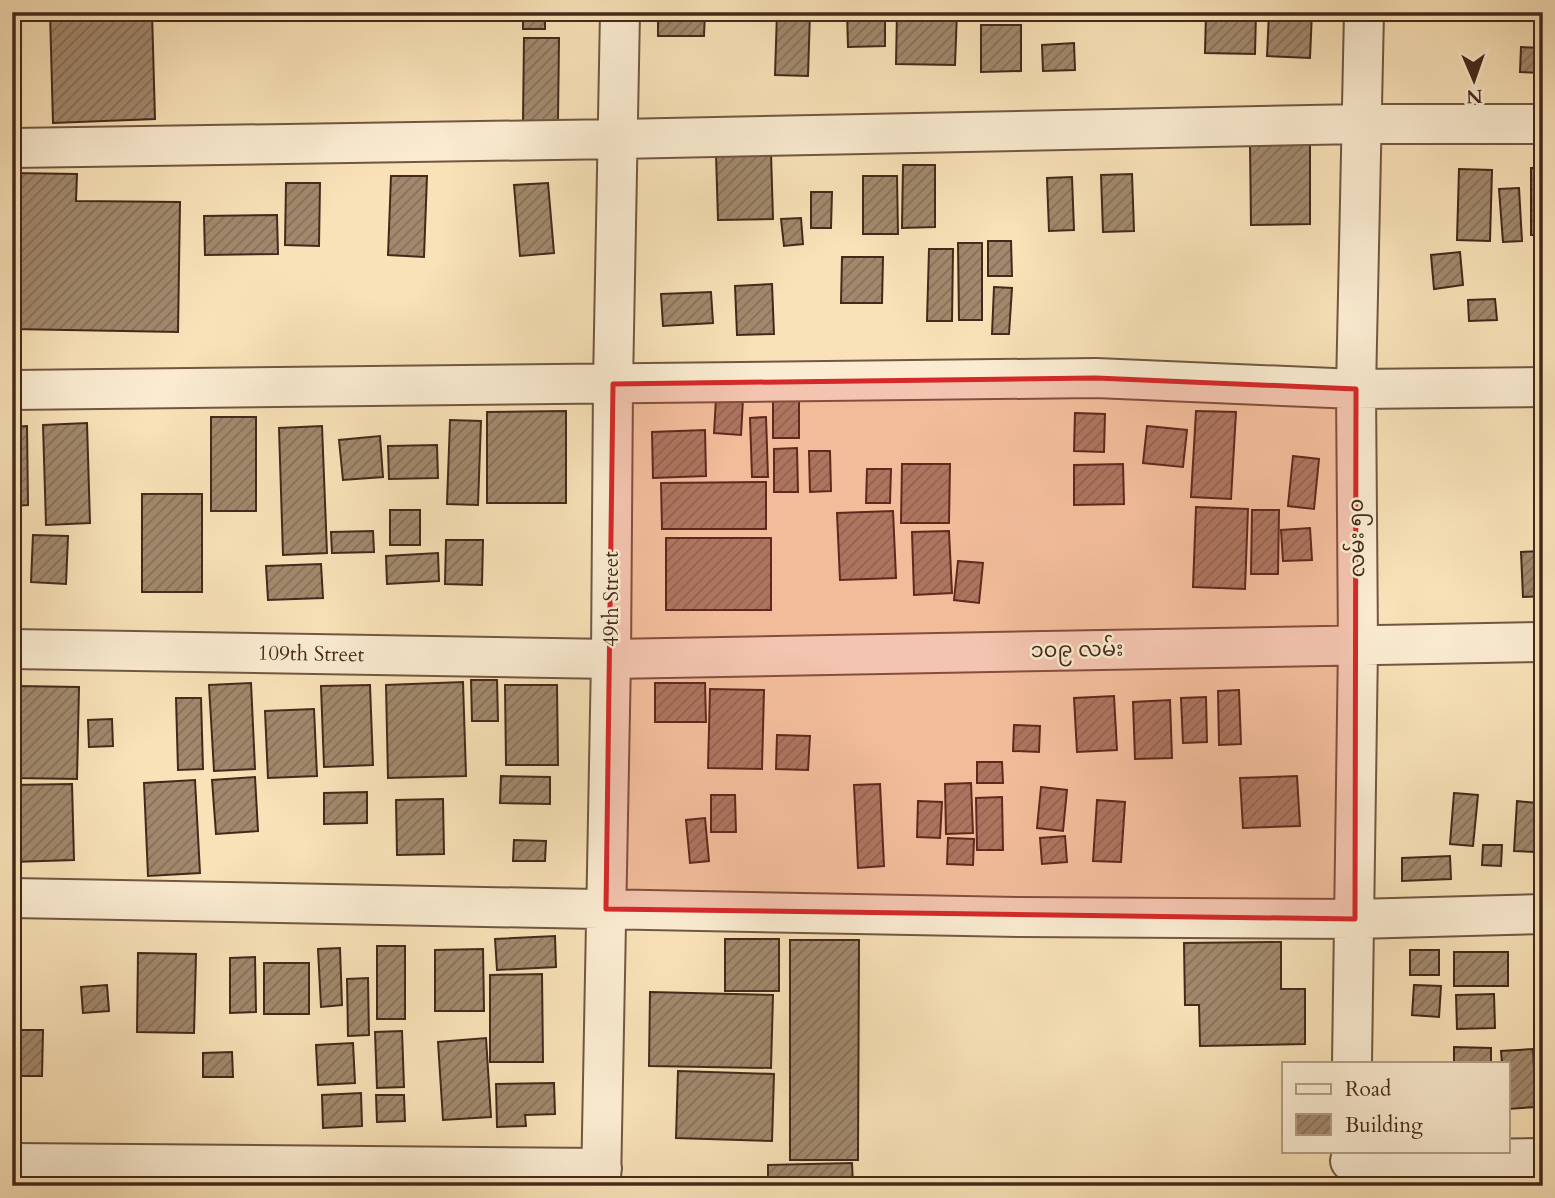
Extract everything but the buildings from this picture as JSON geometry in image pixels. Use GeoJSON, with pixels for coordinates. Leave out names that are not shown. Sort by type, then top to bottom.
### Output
{"type":"FeatureCollection","features":[{"type":"Feature","properties":{"kind":"street","name":"49th Street"},"geometry":{"type":"LineString","coordinates":[[601,1177],[620,12]]}},
{"type":"Feature","properties":{"kind":"street","name":"လမ်း ၅၀"},"geometry":{"type":"LineString","coordinates":[[1352,1062],[1358,645],[1356,389],[1364,12]]}},
{"type":"Feature","properties":{"kind":"street"},"geometry":{"type":"LineString","coordinates":[[12,148],[1361,124],[1543,124]]}},
{"type":"Feature","properties":{"kind":"street"},"geometry":{"type":"LineString","coordinates":[[12,390],[1096,378],[1356,389],[1543,387]]}},
{"type":"Feature","properties":{"kind":"street","name":"၁၀၉ လမ်း"},"geometry":{"type":"LineString","coordinates":[[611,659],[1543,642]]}},
{"type":"Feature","properties":{"kind":"street","name":"109th Street"},"geometry":{"type":"LineString","coordinates":[[12,649],[611,659]]}},
{"type":"Feature","properties":{"kind":"street"},"geometry":{"type":"LineString","coordinates":[[12,898],[1019,917],[1355,919],[1543,914]]}},
{"type":"Feature","properties":{"kind":"street"},"geometry":{"type":"LineString","coordinates":[[1350,1166],[1543,1158]]}},
{"type":"Feature","properties":{"kind":"street"},"geometry":{"type":"LineString","coordinates":[[12,1163],[601,1177]]}},
{"type":"Feature","properties":{"kind":"highlighted area"},"geometry":{"type":"Polygon","coordinates":[[[1096,378],[1356,389],[1355,919],[606,909],[613,384],[1096,378]]]}}]}
